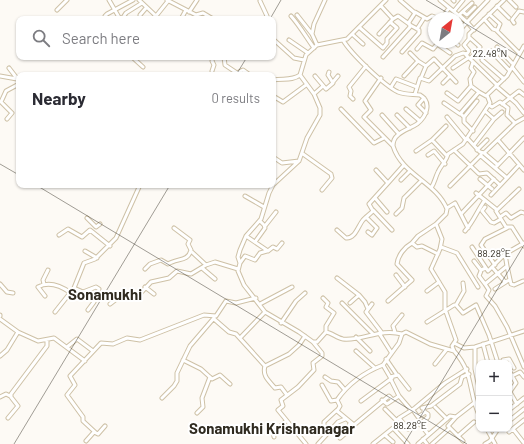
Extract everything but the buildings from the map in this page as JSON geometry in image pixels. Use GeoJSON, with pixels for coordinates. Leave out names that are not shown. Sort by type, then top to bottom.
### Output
{"type":"FeatureCollection","features":[{"type":"Feature","properties":{"kind":"street"},"geometry":{"type":"LineString","coordinates":[[57,10],[67,0]]}},
{"type":"Feature","properties":{"kind":"street"},"geometry":{"type":"LineString","coordinates":[[109,0],[119,16]]}},
{"type":"Feature","properties":{"kind":"street"},"geometry":{"type":"LineString","coordinates":[[106,16],[133,0]]}},
{"type":"Feature","properties":{"kind":"street"},"geometry":{"type":"LineString","coordinates":[[139,0],[146,8],[151,9],[154,16]]}},
{"type":"Feature","properties":{"kind":"street"},"geometry":{"type":"LineString","coordinates":[[156,16],[167,0],[197,15],[202,12],[209,16]]}},
{"type":"Feature","properties":{"kind":"street"},"geometry":{"type":"LineString","coordinates":[[184,16],[197,0]]}},
{"type":"Feature","properties":{"kind":"street"},"geometry":{"type":"LineString","coordinates":[[312,34],[315,21],[325,0]]}},
{"type":"Feature","properties":{"kind":"street"},"geometry":{"type":"LineString","coordinates":[[276,181],[299,162],[303,154],[307,138],[320,115],[320,108],[314,94],[300,75],[304,60],[308,53],[317,45],[343,40],[352,34],[386,0]]}},
{"type":"Feature","properties":{"kind":"street"},"geometry":{"type":"LineString","coordinates":[[400,0],[428,20]]}},
{"type":"Feature","properties":{"kind":"street"},"geometry":{"type":"LineString","coordinates":[[440,0],[449,8],[454,10],[463,0]]}},
{"type":"Feature","properties":{"kind":"street"},"geometry":{"type":"LineString","coordinates":[[468,57],[469,51],[464,45],[470,38],[469,34],[504,0]]}},
{"type":"Feature","properties":{"kind":"street"},"geometry":{"type":"LineString","coordinates":[[509,0],[516,7]]}},
{"type":"Feature","properties":{"kind":"street"},"geometry":{"type":"LineString","coordinates":[[260,1],[267,16]]}},
{"type":"Feature","properties":{"kind":"street"},"geometry":{"type":"LineString","coordinates":[[464,25],[486,1]]}},
{"type":"Feature","properties":{"kind":"street"},"geometry":{"type":"LineString","coordinates":[[124,16],[142,3]]}},
{"type":"Feature","properties":{"kind":"street"},"geometry":{"type":"LineString","coordinates":[[463,12],[472,3]]}},
{"type":"Feature","properties":{"kind":"street"},"geometry":{"type":"LineString","coordinates":[[359,28],[383,48],[387,43],[387,39],[397,28],[381,6]]}},
{"type":"Feature","properties":{"kind":"street"},"geometry":{"type":"LineString","coordinates":[[498,6],[509,18]]}},
{"type":"Feature","properties":{"kind":"street"},"geometry":{"type":"LineString","coordinates":[[464,13],[467,16],[475,7]]}},
{"type":"Feature","properties":{"kind":"street"},"geometry":{"type":"LineString","coordinates":[[140,16],[146,8]]}},
{"type":"Feature","properties":{"kind":"street"},"geometry":{"type":"LineString","coordinates":[[446,12],[449,8]]}},
{"type":"Feature","properties":{"kind":"street"},"geometry":{"type":"LineString","coordinates":[[514,23],[512,20],[519,11],[524,12]]}},
{"type":"Feature","properties":{"kind":"street"},"geometry":{"type":"LineString","coordinates":[[383,57],[410,24],[415,12]]}},
{"type":"Feature","properties":{"kind":"street"},"geometry":{"type":"LineString","coordinates":[[490,14],[500,24],[496,30]]}},
{"type":"Feature","properties":{"kind":"street"},"geometry":{"type":"LineString","coordinates":[[298,15],[312,34],[317,45]]}},
{"type":"Feature","properties":{"kind":"street"},"geometry":{"type":"LineString","coordinates":[[291,16],[300,25],[304,35],[314,48]]}},
{"type":"Feature","properties":{"kind":"street"},"geometry":{"type":"LineString","coordinates":[[379,34],[391,20],[398,16],[418,29]]}},
{"type":"Feature","properties":{"kind":"street"},"geometry":{"type":"LineString","coordinates":[[402,52],[419,32],[418,29],[424,18]]}},
{"type":"Feature","properties":{"kind":"street"},"geometry":{"type":"LineString","coordinates":[[464,20],[474,30]]}},
{"type":"Feature","properties":{"kind":"street"},"geometry":{"type":"LineString","coordinates":[[484,20],[519,53]]}},
{"type":"Feature","properties":{"kind":"street"},"geometry":{"type":"LineString","coordinates":[[352,34],[364,44]]}},
{"type":"Feature","properties":{"kind":"street"},"geometry":{"type":"LineString","coordinates":[[453,68],[480,47],[470,38]]}},
{"type":"Feature","properties":{"kind":"street"},"geometry":{"type":"LineString","coordinates":[[290,40],[308,53]]}},
{"type":"Feature","properties":{"kind":"street"},"geometry":{"type":"LineString","coordinates":[[343,40],[350,50],[366,66],[391,87],[402,93],[415,94],[424,98],[428,107],[426,113],[420,121],[399,134],[392,146]]}},
{"type":"Feature","properties":{"kind":"street"},"geometry":{"type":"LineString","coordinates":[[276,42],[294,58],[304,60]]}},
{"type":"Feature","properties":{"kind":"street"},"geometry":{"type":"LineString","coordinates":[[417,49],[422,43],[428,46]]}},
{"type":"Feature","properties":{"kind":"street"},"geometry":{"type":"LineString","coordinates":[[486,96],[504,79],[519,53],[523,50],[524,46]]}},
{"type":"Feature","properties":{"kind":"street"},"geometry":{"type":"LineString","coordinates":[[497,47],[513,64]]}},
{"type":"Feature","properties":{"kind":"street"},"geometry":{"type":"LineString","coordinates":[[444,48],[450,53]]}},
{"type":"Feature","properties":{"kind":"street"},"geometry":{"type":"LineString","coordinates":[[491,51],[524,82]]}},
{"type":"Feature","properties":{"kind":"street"},"geometry":{"type":"LineString","coordinates":[[410,53],[426,66]]}},
{"type":"Feature","properties":{"kind":"street"},"geometry":{"type":"LineString","coordinates":[[421,78],[429,81],[456,55],[463,53],[523,110]]}},
{"type":"Feature","properties":{"kind":"street"},"geometry":{"type":"LineString","coordinates":[[415,94],[426,66],[434,59],[456,82]]}},
{"type":"Feature","properties":{"kind":"street"},"geometry":{"type":"LineString","coordinates":[[135,60],[143,67]]}},
{"type":"Feature","properties":{"kind":"street"},"geometry":{"type":"LineString","coordinates":[[212,60],[214,65],[212,71]]}},
{"type":"Feature","properties":{"kind":"street"},"geometry":{"type":"LineString","coordinates":[[224,60],[225,65],[236,72]]}},
{"type":"Feature","properties":{"kind":"street"},"geometry":{"type":"LineString","coordinates":[[482,60],[504,79]]}},
{"type":"Feature","properties":{"kind":"street"},"geometry":{"type":"LineString","coordinates":[[404,76],[418,61]]}},
{"type":"Feature","properties":{"kind":"street"},"geometry":{"type":"LineString","coordinates":[[431,188],[437,180],[438,171],[445,164],[447,156],[461,146],[467,139],[489,105],[490,101],[486,96],[471,86],[470,80],[474,72],[470,68],[473,62]]}},
{"type":"Feature","properties":{"kind":"street"},"geometry":{"type":"LineString","coordinates":[[353,99],[350,96],[351,91],[349,87],[366,66]]}},
{"type":"Feature","properties":{"kind":"street"},"geometry":{"type":"LineString","coordinates":[[9,68],[16,79]]}},
{"type":"Feature","properties":{"kind":"street"},"geometry":{"type":"LineString","coordinates":[[329,72],[328,75],[333,82]]}},
{"type":"Feature","properties":{"kind":"street"},"geometry":{"type":"LineString","coordinates":[[521,78],[524,74]]}},
{"type":"Feature","properties":{"kind":"street"},"geometry":{"type":"LineString","coordinates":[[276,79],[291,79],[300,75]]}},
{"type":"Feature","properties":{"kind":"street"},"geometry":{"type":"LineString","coordinates":[[0,76],[16,81]]}},
{"type":"Feature","properties":{"kind":"street"},"geometry":{"type":"LineString","coordinates":[[316,76],[323,86],[327,88],[338,76]]}},
{"type":"Feature","properties":{"kind":"street"},"geometry":{"type":"LineString","coordinates":[[443,83],[450,76]]}},
{"type":"Feature","properties":{"kind":"street"},"geometry":{"type":"LineString","coordinates":[[381,78],[365,101],[371,110],[364,117],[392,146],[404,165],[438,194],[447,208],[446,214],[436,224],[421,233],[402,252],[397,262],[412,279],[388,301]]}},
{"type":"Feature","properties":{"kind":"street"},"geometry":{"type":"LineString","coordinates":[[391,87],[396,79],[417,87]]}},
{"type":"Feature","properties":{"kind":"street"},"geometry":{"type":"LineString","coordinates":[[7,119],[12,113],[1,102],[6,91],[16,84]]}},
{"type":"Feature","properties":{"kind":"street"},"geometry":{"type":"LineString","coordinates":[[276,98],[283,102],[306,85]]}},
{"type":"Feature","properties":{"kind":"street"},"geometry":{"type":"LineString","coordinates":[[314,94],[323,86]]}},
{"type":"Feature","properties":{"kind":"street"},"geometry":{"type":"LineString","coordinates":[[447,93],[458,101],[471,86]]}},
{"type":"Feature","properties":{"kind":"street"},"geometry":{"type":"LineString","coordinates":[[502,104],[511,99],[524,87]]}},
{"type":"Feature","properties":{"kind":"street"},"geometry":{"type":"LineString","coordinates":[[520,91],[524,95]]}},
{"type":"Feature","properties":{"kind":"street"},"geometry":{"type":"LineString","coordinates":[[461,114],[479,92]]}},
{"type":"Feature","properties":{"kind":"street"},"geometry":{"type":"LineString","coordinates":[[424,98],[418,105],[426,113]]}},
{"type":"Feature","properties":{"kind":"street"},"geometry":{"type":"LineString","coordinates":[[464,117],[477,102]]}},
{"type":"Feature","properties":{"kind":"street"},"geometry":{"type":"LineString","coordinates":[[489,105],[492,107],[499,102],[508,108],[507,114],[515,123]]}},
{"type":"Feature","properties":{"kind":"street"},"geometry":{"type":"LineString","coordinates":[[444,103],[461,114],[464,117],[464,122],[472,131]]}},
{"type":"Feature","properties":{"kind":"street"},"geometry":{"type":"LineString","coordinates":[[341,109],[374,143],[384,138]]}},
{"type":"Feature","properties":{"kind":"street"},"geometry":{"type":"LineString","coordinates":[[406,109],[420,121]]}},
{"type":"Feature","properties":{"kind":"street"},"geometry":{"type":"LineString","coordinates":[[485,111],[494,119]]}},
{"type":"Feature","properties":{"kind":"street"},"geometry":{"type":"LineString","coordinates":[[474,145],[494,119],[502,112]]}},
{"type":"Feature","properties":{"kind":"street"},"geometry":{"type":"LineString","coordinates":[[382,115],[399,134]]}},
{"type":"Feature","properties":{"kind":"street"},"geometry":{"type":"LineString","coordinates":[[397,115],[410,128]]}},
{"type":"Feature","properties":{"kind":"street"},"geometry":{"type":"LineString","coordinates":[[447,117],[507,178]]}},
{"type":"Feature","properties":{"kind":"street"},"geometry":{"type":"LineString","coordinates":[[450,186],[515,123],[524,118]]}},
{"type":"Feature","properties":{"kind":"street"},"geometry":{"type":"LineString","coordinates":[[416,151],[432,140],[446,126]]}},
{"type":"Feature","properties":{"kind":"street"},"geometry":{"type":"LineString","coordinates":[[496,166],[524,138]]}},
{"type":"Feature","properties":{"kind":"street"},"geometry":{"type":"LineString","coordinates":[[432,140],[447,156]]}},
{"type":"Feature","properties":{"kind":"street"},"geometry":{"type":"LineString","coordinates":[[478,150],[487,140]]}},
{"type":"Feature","properties":{"kind":"street"},"geometry":{"type":"LineString","coordinates":[[498,140],[510,152],[524,170]]}},
{"type":"Feature","properties":{"kind":"street"},"geometry":{"type":"LineString","coordinates":[[454,150],[481,175],[486,173],[500,185]]}},
{"type":"Feature","properties":{"kind":"street"},"geometry":{"type":"LineString","coordinates":[[428,155],[434,151],[445,164]]}},
{"type":"Feature","properties":{"kind":"street"},"geometry":{"type":"LineString","coordinates":[[303,154],[331,174],[332,178],[322,190]]}},
{"type":"Feature","properties":{"kind":"street"},"geometry":{"type":"LineString","coordinates":[[276,159],[282,163],[299,162]]}},
{"type":"Feature","properties":{"kind":"street"},"geometry":{"type":"LineString","coordinates":[[392,230],[369,206],[404,165]]}},
{"type":"Feature","properties":{"kind":"street"},"geometry":{"type":"LineString","coordinates":[[491,195],[519,165]]}},
{"type":"Feature","properties":{"kind":"street"},"geometry":{"type":"LineString","coordinates":[[376,170],[388,183]]}},
{"type":"Feature","properties":{"kind":"street"},"geometry":{"type":"LineString","coordinates":[[402,180],[410,171]]}},
{"type":"Feature","properties":{"kind":"street"},"geometry":{"type":"LineString","coordinates":[[480,179],[492,189]]}},
{"type":"Feature","properties":{"kind":"street"},"geometry":{"type":"LineString","coordinates":[[461,214],[480,196],[494,179]]}},
{"type":"Feature","properties":{"kind":"street"},"geometry":{"type":"LineString","coordinates":[[396,214],[402,208],[404,198],[421,181]]}},
{"type":"Feature","properties":{"kind":"street"},"geometry":{"type":"LineString","coordinates":[[55,312],[74,288],[84,264],[97,258],[110,246],[118,235],[139,188]]}},
{"type":"Feature","properties":{"kind":"street"},"geometry":{"type":"LineString","coordinates":[[240,263],[238,253],[246,236],[260,221],[270,188]]}},
{"type":"Feature","properties":{"kind":"street"},"geometry":{"type":"LineString","coordinates":[[496,210],[519,189]]}},
{"type":"Feature","properties":{"kind":"street"},"geometry":{"type":"LineString","coordinates":[[476,193],[496,210],[507,228]]}},
{"type":"Feature","properties":{"kind":"street"},"geometry":{"type":"LineString","coordinates":[[245,196],[264,207]]}},
{"type":"Feature","properties":{"kind":"street"},"geometry":{"type":"LineString","coordinates":[[375,198],[387,212]]}},
{"type":"Feature","properties":{"kind":"street"},"geometry":{"type":"LineString","coordinates":[[465,231],[474,221],[476,213],[485,200]]}},
{"type":"Feature","properties":{"kind":"street"},"geometry":{"type":"LineString","coordinates":[[447,208],[455,203],[468,228]]}},
{"type":"Feature","properties":{"kind":"street"},"geometry":{"type":"LineString","coordinates":[[485,207],[482,211],[491,222],[494,223],[506,213],[511,218],[521,212],[524,213]]}},
{"type":"Feature","properties":{"kind":"street"},"geometry":{"type":"LineString","coordinates":[[337,230],[349,238],[358,230],[366,217],[374,210]]}},
{"type":"Feature","properties":{"kind":"street"},"geometry":{"type":"LineString","coordinates":[[255,242],[276,212]]}},
{"type":"Feature","properties":{"kind":"street"},"geometry":{"type":"LineString","coordinates":[[366,217],[377,229],[372,235],[368,232]]}},
{"type":"Feature","properties":{"kind":"street"},"geometry":{"type":"LineString","coordinates":[[87,218],[96,227],[100,224]]}},
{"type":"Feature","properties":{"kind":"street"},"geometry":{"type":"LineString","coordinates":[[260,221],[265,226]]}},
{"type":"Feature","properties":{"kind":"street"},"geometry":{"type":"LineString","coordinates":[[59,235],[68,229],[82,237],[92,223]]}},
{"type":"Feature","properties":{"kind":"street"},"geometry":{"type":"LineString","coordinates":[[436,224],[442,236],[441,246],[430,269],[445,292],[445,309],[456,340],[452,346],[469,374],[476,408]]}},
{"type":"Feature","properties":{"kind":"street"},"geometry":{"type":"LineString","coordinates":[[472,247],[488,271],[494,266],[505,254],[523,244],[512,227],[485,239],[481,244],[494,266],[497,274],[512,285],[523,281]]}},
{"type":"Feature","properties":{"kind":"street"},"geometry":{"type":"LineString","coordinates":[[174,228],[190,240],[188,244],[192,252],[206,265]]}},
{"type":"Feature","properties":{"kind":"street"},"geometry":{"type":"LineString","coordinates":[[88,230],[104,240],[110,246]]}},
{"type":"Feature","properties":{"kind":"street"},"geometry":{"type":"LineString","coordinates":[[246,236],[266,251]]}},
{"type":"Feature","properties":{"kind":"street"},"geometry":{"type":"LineString","coordinates":[[282,243],[277,249],[273,248],[269,251],[260,253],[255,260],[245,256],[238,268],[244,285],[256,298],[265,312],[281,323],[305,336],[313,342],[322,353],[322,356],[312,364],[314,370],[298,387],[281,400],[283,406],[278,410],[306,444]]}},
{"type":"Feature","properties":{"kind":"street"},"geometry":{"type":"LineString","coordinates":[[412,243],[417,247],[422,246],[438,254]]}},
{"type":"Feature","properties":{"kind":"street"},"geometry":{"type":"LineString","coordinates":[[441,246],[457,253],[478,287]]}},
{"type":"Feature","properties":{"kind":"street"},"geometry":{"type":"LineString","coordinates":[[85,251],[97,258]]}},
{"type":"Feature","properties":{"kind":"street"},"geometry":{"type":"LineString","coordinates":[[145,269],[150,264],[161,260],[167,264],[174,260],[183,260],[192,252]]}},
{"type":"Feature","properties":{"kind":"street"},"geometry":{"type":"LineString","coordinates":[[505,254],[508,281]]}},
{"type":"Feature","properties":{"kind":"street"},"geometry":{"type":"LineString","coordinates":[[474,261],[481,271]]}},
{"type":"Feature","properties":{"kind":"street"},"geometry":{"type":"LineString","coordinates":[[110,304],[123,294],[138,296],[145,287],[153,281],[169,278],[177,271],[189,274],[206,265],[218,262],[238,268]]}},
{"type":"Feature","properties":{"kind":"street"},"geometry":{"type":"LineString","coordinates":[[485,284],[507,266]]}},
{"type":"Feature","properties":{"kind":"street"},"geometry":{"type":"LineString","coordinates":[[202,268],[215,279]]}},
{"type":"Feature","properties":{"kind":"street"},"geometry":{"type":"LineString","coordinates":[[486,268],[478,275],[489,290],[486,296],[495,306],[510,335],[524,368],[512,376],[516,383],[512,389]]}},
{"type":"Feature","properties":{"kind":"street"},"geometry":{"type":"LineString","coordinates":[[44,284],[43,280],[48,270]]}},
{"type":"Feature","properties":{"kind":"street"},"geometry":{"type":"LineString","coordinates":[[396,275],[405,287]]}},
{"type":"Feature","properties":{"kind":"street"},"geometry":{"type":"LineString","coordinates":[[337,278],[366,302],[368,309],[367,314],[391,352]]}},
{"type":"Feature","properties":{"kind":"street"},"geometry":{"type":"LineString","coordinates":[[495,289],[508,281]]}},
{"type":"Feature","properties":{"kind":"street"},"geometry":{"type":"LineString","coordinates":[[427,291],[439,282]]}},
{"type":"Feature","properties":{"kind":"street"},"geometry":{"type":"LineString","coordinates":[[427,322],[445,309],[456,305],[464,291],[463,283]]}},
{"type":"Feature","properties":{"kind":"street"},"geometry":{"type":"LineString","coordinates":[[0,284],[7,292],[13,294]]}},
{"type":"Feature","properties":{"kind":"street"},"geometry":{"type":"LineString","coordinates":[[45,296],[38,288],[44,284],[59,286],[70,293]]}},
{"type":"Feature","properties":{"kind":"street"},"geometry":{"type":"LineString","coordinates":[[74,288],[83,292],[96,287],[99,289],[94,302],[88,310]]}},
{"type":"Feature","properties":{"kind":"street"},"geometry":{"type":"LineString","coordinates":[[145,287],[154,294]]}},
{"type":"Feature","properties":{"kind":"street"},"geometry":{"type":"LineString","coordinates":[[260,304],[292,287]]}},
{"type":"Feature","properties":{"kind":"street"},"geometry":{"type":"LineString","coordinates":[[281,323],[296,301],[305,293]]}},
{"type":"Feature","properties":{"kind":"street"},"geometry":{"type":"LineString","coordinates":[[350,304],[359,295]]}},
{"type":"Feature","properties":{"kind":"street"},"geometry":{"type":"LineString","coordinates":[[162,398],[177,381],[176,373],[192,343],[214,318],[225,302],[236,303],[256,298]]}},
{"type":"Feature","properties":{"kind":"street"},"geometry":{"type":"LineString","coordinates":[[313,342],[317,342],[326,332],[326,326],[334,313],[326,307],[328,302],[323,298]]}},
{"type":"Feature","properties":{"kind":"street"},"geometry":{"type":"LineString","coordinates":[[342,303],[373,334]]}},
{"type":"Feature","properties":{"kind":"street"},"geometry":{"type":"LineString","coordinates":[[368,309],[372,304]]}},
{"type":"Feature","properties":{"kind":"street"},"geometry":{"type":"LineString","coordinates":[[456,305],[463,313],[476,305],[491,341],[496,360]]}},
{"type":"Feature","properties":{"kind":"street"},"geometry":{"type":"LineString","coordinates":[[240,338],[265,312]]}},
{"type":"Feature","properties":{"kind":"street"},"geometry":{"type":"LineString","coordinates":[[105,426],[98,434],[84,422],[83,417],[68,395],[74,386],[70,376],[103,342],[114,344],[125,338],[140,340],[204,315],[214,318],[229,332],[234,332],[265,366],[264,373],[266,379],[275,388],[281,387],[287,395]]}},
{"type":"Feature","properties":{"kind":"street"},"geometry":{"type":"LineString","coordinates":[[395,332],[393,326],[402,315]]}},
{"type":"Feature","properties":{"kind":"street"},"geometry":{"type":"LineString","coordinates":[[0,319],[18,332],[40,342],[54,338],[85,361]]}},
{"type":"Feature","properties":{"kind":"street"},"geometry":{"type":"LineString","coordinates":[[454,343],[464,348],[475,347],[524,331]]}},
{"type":"Feature","properties":{"kind":"street"},"geometry":{"type":"LineString","coordinates":[[0,356],[7,350],[18,332]]}},
{"type":"Feature","properties":{"kind":"street"},"geometry":{"type":"LineString","coordinates":[[326,332],[341,338],[380,333],[408,333],[430,344],[454,350]]}},
{"type":"Feature","properties":{"kind":"street"},"geometry":{"type":"LineString","coordinates":[[337,400],[345,390],[375,368],[383,365],[391,352],[398,345],[402,334]]}},
{"type":"Feature","properties":{"kind":"street"},"geometry":{"type":"LineString","coordinates":[[265,366],[289,354],[299,345],[305,336]]}},
{"type":"Feature","properties":{"kind":"street"},"geometry":{"type":"LineString","coordinates":[[356,337],[370,351]]}},
{"type":"Feature","properties":{"kind":"street"},"geometry":{"type":"LineString","coordinates":[[67,347],[77,339],[93,351]]}},
{"type":"Feature","properties":{"kind":"street"},"geometry":{"type":"LineString","coordinates":[[10,396],[47,346],[47,340]]}},
{"type":"Feature","properties":{"kind":"street"},"geometry":{"type":"LineString","coordinates":[[483,344],[487,360]]}},
{"type":"Feature","properties":{"kind":"street"},"geometry":{"type":"LineString","coordinates":[[475,347],[476,374]]}},
{"type":"Feature","properties":{"kind":"street"},"geometry":{"type":"LineString","coordinates":[[435,364],[447,349]]}},
{"type":"Feature","properties":{"kind":"street"},"geometry":{"type":"LineString","coordinates":[[356,351],[375,368]]}},
{"type":"Feature","properties":{"kind":"street"},"geometry":{"type":"LineString","coordinates":[[386,359],[409,389]]}},
{"type":"Feature","properties":{"kind":"street"},"geometry":{"type":"LineString","coordinates":[[183,360],[201,369],[213,379],[220,375],[230,384]]}},
{"type":"Feature","properties":{"kind":"street"},"geometry":{"type":"LineString","coordinates":[[512,364],[514,368]]}},
{"type":"Feature","properties":{"kind":"street"},"geometry":{"type":"LineString","coordinates":[[383,365],[398,396],[418,417],[424,410],[460,384],[462,377],[469,374]]}},
{"type":"Feature","properties":{"kind":"street"},"geometry":{"type":"LineString","coordinates":[[399,419],[445,383],[467,369]]}},
{"type":"Feature","properties":{"kind":"street"},"geometry":{"type":"LineString","coordinates":[[520,372],[524,377]]}},
{"type":"Feature","properties":{"kind":"street"},"geometry":{"type":"LineString","coordinates":[[361,401],[398,375]]}},
{"type":"Feature","properties":{"kind":"street"},"geometry":{"type":"LineString","coordinates":[[198,414],[203,407],[202,398],[210,377]]}},
{"type":"Feature","properties":{"kind":"street"},"geometry":{"type":"LineString","coordinates":[[325,377],[331,381],[338,382],[345,390]]}},
{"type":"Feature","properties":{"kind":"street"},"geometry":{"type":"LineString","coordinates":[[322,385],[331,400],[337,400]]}},
{"type":"Feature","properties":{"kind":"street"},"geometry":{"type":"LineString","coordinates":[[0,398],[6,394],[10,396],[18,406],[8,418]]}},
{"type":"Feature","properties":{"kind":"street"},"geometry":{"type":"LineString","coordinates":[[337,410],[350,423],[356,424],[382,400],[389,396],[393,400]]}},
{"type":"Feature","properties":{"kind":"street"},"geometry":{"type":"LineString","coordinates":[[382,400],[387,404],[398,396]]}},
{"type":"Feature","properties":{"kind":"street"},"geometry":{"type":"LineString","coordinates":[[511,396],[518,404]]}},
{"type":"Feature","properties":{"kind":"street"},"geometry":{"type":"LineString","coordinates":[[512,408],[524,398]]}},
{"type":"Feature","properties":{"kind":"street"},"geometry":{"type":"LineString","coordinates":[[330,432],[324,425],[324,422],[340,406],[337,400]]}},
{"type":"Feature","properties":{"kind":"street"},"geometry":{"type":"LineString","coordinates":[[521,401],[524,405]]}},
{"type":"Feature","properties":{"kind":"street"},"geometry":{"type":"LineString","coordinates":[[463,441],[448,425],[456,416],[474,403]]}},
{"type":"Feature","properties":{"kind":"street"},"geometry":{"type":"LineString","coordinates":[[384,409],[396,420],[399,419],[408,429],[420,423],[429,415],[419,404]]}},
{"type":"Feature","properties":{"kind":"street"},"geometry":{"type":"LineString","coordinates":[[435,407],[447,419]]}},
{"type":"Feature","properties":{"kind":"street"},"geometry":{"type":"LineString","coordinates":[[512,419],[524,409]]}},
{"type":"Feature","properties":{"kind":"street"},"geometry":{"type":"LineString","coordinates":[[418,444],[447,419],[452,416],[456,416]]}},
{"type":"Feature","properties":{"kind":"street"},"geometry":{"type":"LineString","coordinates":[[318,444],[338,422],[345,419]]}},
{"type":"Feature","properties":{"kind":"street"},"geometry":{"type":"LineString","coordinates":[[274,437],[273,433],[286,421]]}},
{"type":"Feature","properties":{"kind":"street"},"geometry":{"type":"LineString","coordinates":[[458,436],[474,422]]}},
{"type":"Feature","properties":{"kind":"street"},"geometry":{"type":"LineString","coordinates":[[523,422],[513,429],[524,444]]}},
{"type":"Feature","properties":{"kind":"street"},"geometry":{"type":"LineString","coordinates":[[340,438],[347,432],[350,423]]}},
{"type":"Feature","properties":{"kind":"street"},"geometry":{"type":"LineString","coordinates":[[420,423],[428,434]]}},
{"type":"Feature","properties":{"kind":"street"},"geometry":{"type":"LineString","coordinates":[[373,444],[393,428],[408,444]]}},
{"type":"Feature","properties":{"kind":"street"},"geometry":{"type":"LineString","coordinates":[[432,444],[450,428]]}},
{"type":"Feature","properties":{"kind":"street"},"geometry":{"type":"LineString","coordinates":[[86,441],[94,432]]}},
{"type":"Feature","properties":{"kind":"street"},"geometry":{"type":"LineString","coordinates":[[489,432],[495,444]]}},
{"type":"Feature","properties":{"kind":"street"},"geometry":{"type":"LineString","coordinates":[[485,444],[496,432]]}},
{"type":"Feature","properties":{"kind":"street"},"geometry":{"type":"LineString","coordinates":[[385,435],[392,442]]}},
{"type":"Feature","properties":{"kind":"street"},"geometry":{"type":"LineString","coordinates":[[423,439],[427,444]]}},
{"type":"Feature","properties":{"kind":"street"},"geometry":{"type":"LineString","coordinates":[[436,440],[439,444]]}},
{"type":"Feature","properties":{"kind":"district","name":"Sonamukhi"},"geometry":{"type":"Point","coordinates":[105,295]}},
{"type":"Feature","properties":{"kind":"district","name":"Sonamukhi Krishnanagar"},"geometry":{"type":"Point","coordinates":[272,429]}}]}
